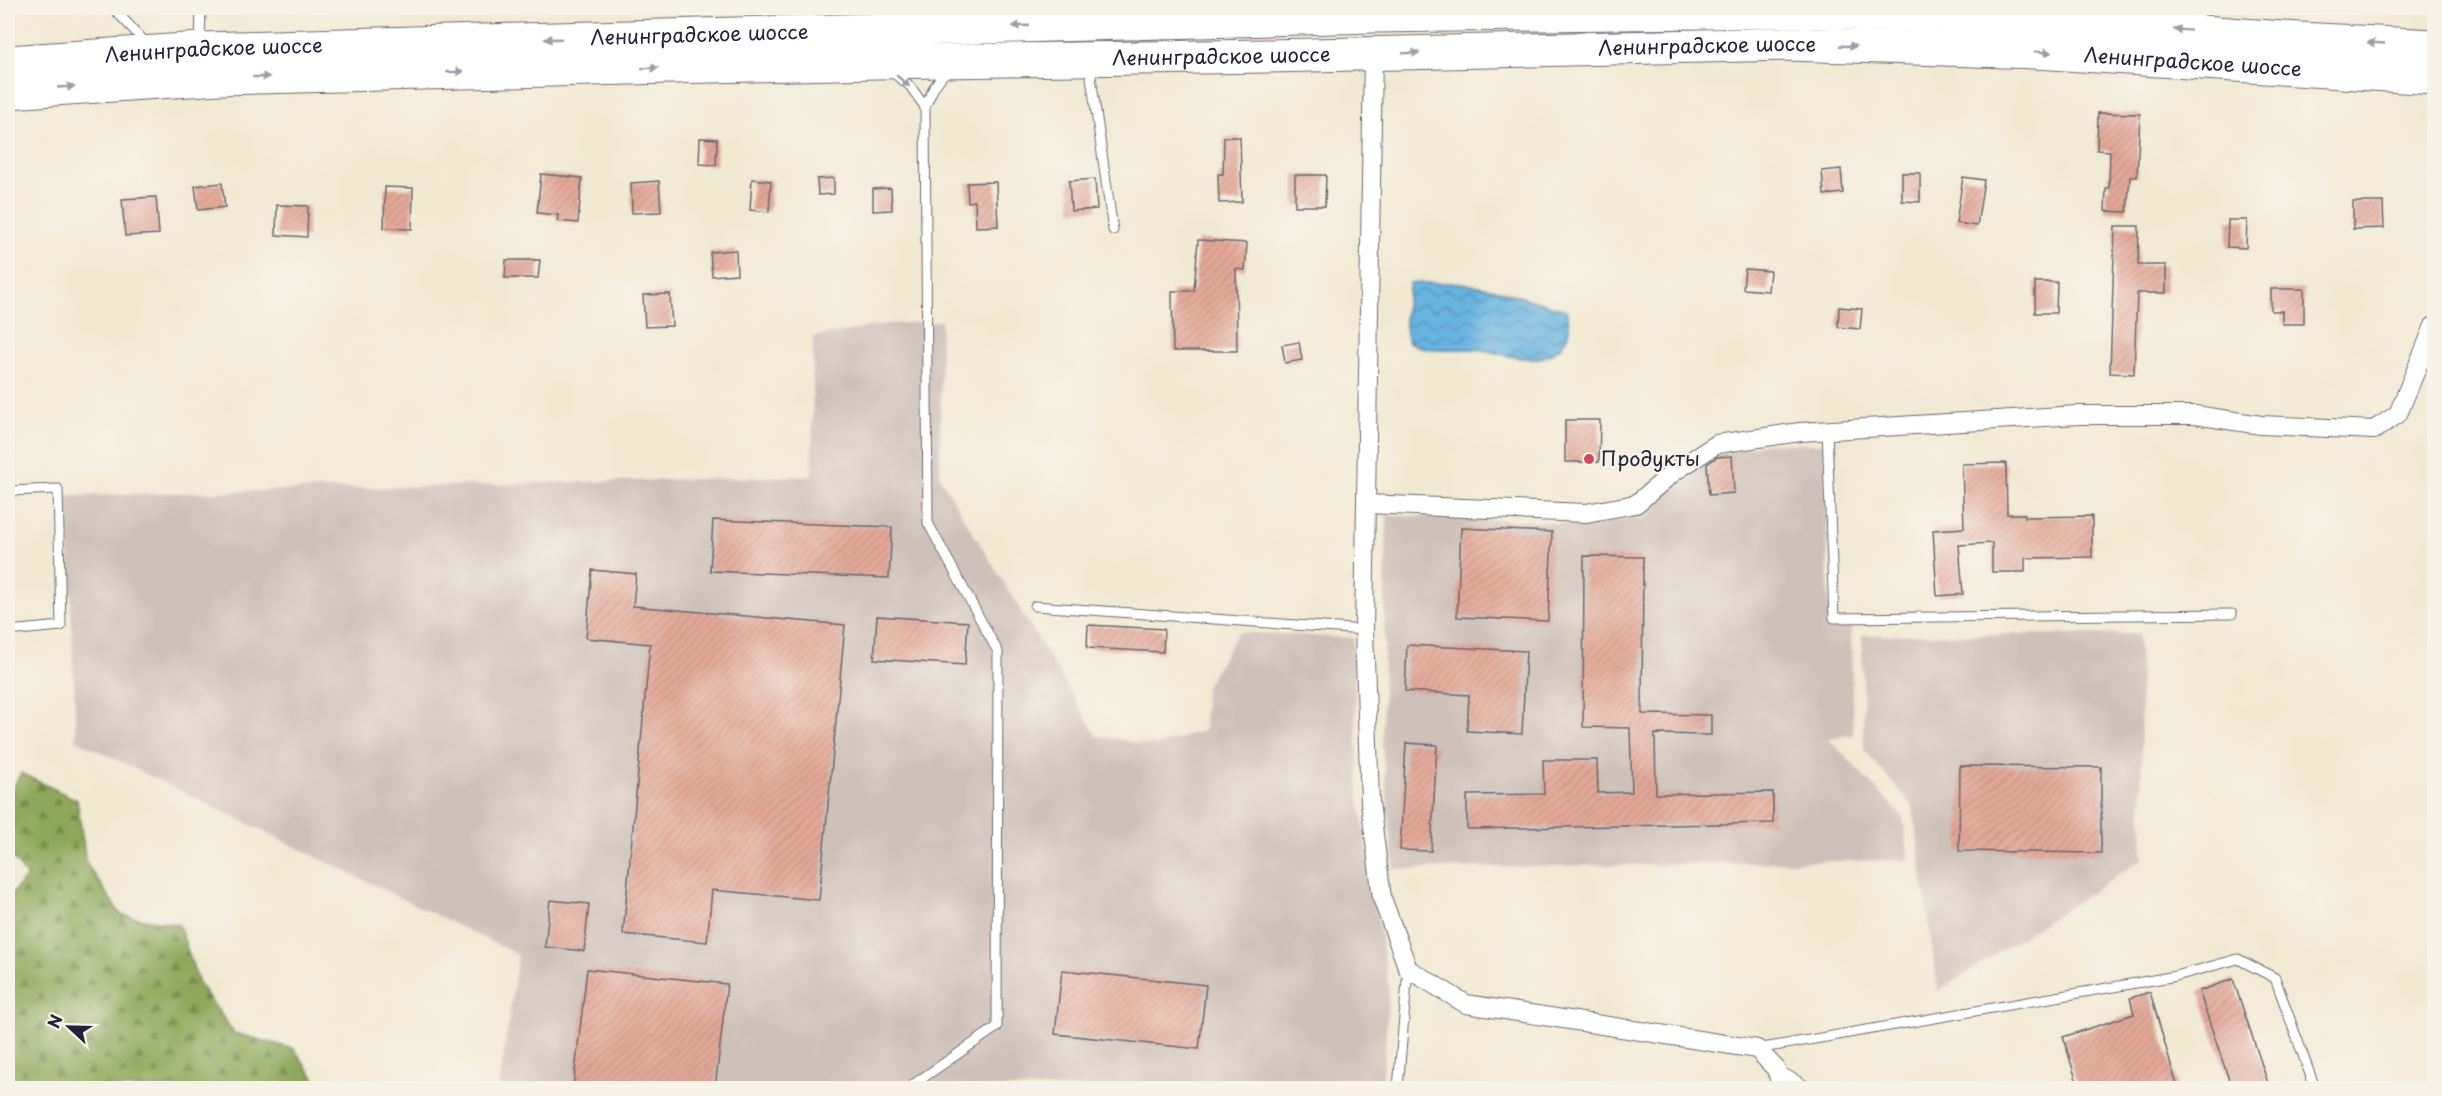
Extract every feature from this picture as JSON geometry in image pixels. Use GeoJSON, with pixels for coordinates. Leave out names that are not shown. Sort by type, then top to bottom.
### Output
{"type":"FeatureCollection","features":[{"type":"Feature","properties":{"kind":"highway","name":"Ленинградское шоссе"},"geometry":{"type":"LineString","coordinates":[[8,62],[200,49],[1372,16],[1790,9],[2038,20],[2434,46]]}},
{"type":"Feature","properties":{"kind":"highway","name":"Ленинградское шоссе"},"geometry":{"type":"LineString","coordinates":[[8,92],[219,78],[1789,44],[2036,52],[2434,78]]}},
{"type":"Feature","properties":{"kind":"street"},"geometry":{"type":"LineString","coordinates":[[1373,54],[1364,630],[1370,802],[1383,898],[1408,969],[1466,1004],[1757,1049],[1776,1069],[1782,1089]]}},
{"type":"Feature","properties":{"kind":"street"},"geometry":{"type":"LineString","coordinates":[[1366,504],[1586,513],[1636,504],[1675,471],[1717,444],[1827,430],[2078,415],[2195,415],[2261,425],[2374,430],[2398,414],[2434,326]]}},
{"type":"Feature","properties":{"kind":"lane"},"geometry":{"type":"LineString","coordinates":[[113,8],[154,51]]}},
{"type":"Feature","properties":{"kind":"lane"},"geometry":{"type":"LineString","coordinates":[[200,49],[201,8]]}},
{"type":"Feature","properties":{"kind":"lane"},"geometry":{"type":"LineString","coordinates":[[1088,59],[1113,230]]}},
{"type":"Feature","properties":{"kind":"lane"},"geometry":{"type":"LineString","coordinates":[[908,1089],[997,1027],[998,652],[928,523],[925,107],[943,73],[956,61]]}},
{"type":"Feature","properties":{"kind":"lane"},"geometry":{"type":"LineString","coordinates":[[876,62],[910,86],[925,107]]}},
{"type":"Feature","properties":{"kind":"lane"},"geometry":{"type":"LineString","coordinates":[[1827,430],[1834,618],[2232,614]]}},
{"type":"Feature","properties":{"kind":"lane"},"geometry":{"type":"LineString","coordinates":[[8,491],[58,489],[62,626],[8,631]]}},
{"type":"Feature","properties":{"kind":"lane"},"geometry":{"type":"LineString","coordinates":[[1035,606],[1364,630]]}},
{"type":"Feature","properties":{"kind":"lane"},"geometry":{"type":"LineString","coordinates":[[1757,1049],[2176,976],[2238,959],[2275,978],[2315,1089]]}},
{"type":"Feature","properties":{"kind":"lane"},"geometry":{"type":"LineString","coordinates":[[1398,1089],[1408,969]]}},
{"type":"Feature","properties":{"kind":"lane"},"geometry":{"type":"LineString","coordinates":[[1776,1069],[1810,1089]]}},
{"type":"Feature","properties":{"kind":"shaded area"},"geometry":{"type":"Polygon","coordinates":[[[941,321],[940,478],[1097,736],[1156,746],[1204,730],[1205,688],[1238,632],[1353,638],[1359,797],[1389,989],[1382,1088],[499,1088],[518,955],[76,740],[67,496],[812,476],[813,337],[888,324],[941,321]]]}},
{"type":"Feature","properties":{"kind":"shaded area"},"geometry":{"type":"Polygon","coordinates":[[[1766,443],[1825,444],[1829,626],[1851,626],[1853,735],[1828,738],[1903,817],[1909,860],[1394,869],[1382,745],[1387,515],[1579,524],[1647,517],[1702,458],[1766,443]]]}},
{"type":"Feature","properties":{"kind":"shaded area"},"geometry":{"type":"Polygon","coordinates":[[[2139,634],[2143,859],[1938,991],[1913,806],[1864,750],[1862,635],[2139,634]]]}},
{"type":"Feature","properties":{"kind":"green space"},"geometry":{"type":"Polygon","coordinates":[[[21,773],[77,800],[86,863],[121,915],[179,925],[199,984],[234,1033],[294,1049],[321,1088],[68,1088],[63,1086],[8,1088],[8,898],[27,877],[8,850],[8,797],[21,773]]]}},
{"type":"Feature","properties":{"kind":"water"},"geometry":{"type":"Polygon","coordinates":[[[1410,283],[1459,283],[1491,288],[1566,310],[1569,324],[1567,337],[1553,353],[1532,359],[1474,349],[1434,349],[1409,343],[1405,328],[1405,312],[1410,283]]]}},
{"type":"Feature","properties":{"kind":"building"},"geometry":{"type":"Polygon","coordinates":[[[2098,113],[2140,114],[2137,177],[2130,177],[2127,212],[2105,211],[2106,188],[2109,188],[2110,151],[2097,150],[2098,113]]]}},
{"type":"Feature","properties":{"kind":"building"},"geometry":{"type":"Polygon","coordinates":[[[1224,137],[1240,137],[1242,202],[1219,203],[1218,174],[1223,174],[1224,137]]]}},
{"type":"Feature","properties":{"kind":"building"},"geometry":{"type":"Polygon","coordinates":[[[700,138],[717,139],[716,165],[699,164],[700,138]]]}},
{"type":"Feature","properties":{"kind":"building"},"geometry":{"type":"Polygon","coordinates":[[[1841,169],[1843,193],[1824,195],[1822,171],[1841,169]]]}},
{"type":"Feature","properties":{"kind":"building"},"geometry":{"type":"Polygon","coordinates":[[[1902,173],[1920,173],[1920,202],[1902,201],[1902,173]]]}},
{"type":"Feature","properties":{"kind":"building"},"geometry":{"type":"Polygon","coordinates":[[[541,174],[582,178],[578,223],[557,221],[558,215],[537,213],[541,174]]]}},
{"type":"Feature","properties":{"kind":"building"},"geometry":{"type":"Polygon","coordinates":[[[1295,175],[1326,175],[1325,206],[1295,206],[1295,175]]]}},
{"type":"Feature","properties":{"kind":"building"},"geometry":{"type":"Polygon","coordinates":[[[1963,177],[1984,180],[1977,226],[1956,223],[1963,177]]]}},
{"type":"Feature","properties":{"kind":"building"},"geometry":{"type":"Polygon","coordinates":[[[834,178],[834,194],[818,195],[817,179],[834,178]]]}},
{"type":"Feature","properties":{"kind":"building"},"geometry":{"type":"Polygon","coordinates":[[[752,179],[771,181],[769,212],[750,210],[752,179]]]}},
{"type":"Feature","properties":{"kind":"building"},"geometry":{"type":"Polygon","coordinates":[[[1095,179],[1097,209],[1071,211],[1069,181],[1095,179]]]}},
{"type":"Feature","properties":{"kind":"building"},"geometry":{"type":"Polygon","coordinates":[[[659,181],[661,212],[632,213],[631,183],[659,181]]]}},
{"type":"Feature","properties":{"kind":"building"},"geometry":{"type":"Polygon","coordinates":[[[996,182],[998,226],[976,227],[975,201],[968,202],[967,183],[996,182]]]}},
{"type":"Feature","properties":{"kind":"building"},"geometry":{"type":"Polygon","coordinates":[[[222,183],[225,207],[198,210],[195,186],[222,183]]]}},
{"type":"Feature","properties":{"kind":"building"},"geometry":{"type":"Polygon","coordinates":[[[385,187],[413,188],[412,229],[384,228],[385,187]]]}},
{"type":"Feature","properties":{"kind":"building"},"geometry":{"type":"Polygon","coordinates":[[[891,188],[892,210],[873,211],[873,189],[891,188]]]}},
{"type":"Feature","properties":{"kind":"building"},"geometry":{"type":"Polygon","coordinates":[[[156,197],[159,234],[125,236],[122,199],[156,197]]]}},
{"type":"Feature","properties":{"kind":"building"},"geometry":{"type":"Polygon","coordinates":[[[2353,202],[2383,202],[2384,228],[2353,229],[2353,202]]]}},
{"type":"Feature","properties":{"kind":"building"},"geometry":{"type":"Polygon","coordinates":[[[277,205],[308,206],[307,237],[276,235],[277,205]]]}},
{"type":"Feature","properties":{"kind":"building"},"geometry":{"type":"Polygon","coordinates":[[[2228,220],[2247,220],[2246,248],[2227,247],[2228,220]]]}},
{"type":"Feature","properties":{"kind":"building"},"geometry":{"type":"Polygon","coordinates":[[[2115,226],[2139,226],[2138,265],[2166,265],[2166,293],[2137,293],[2134,374],[2110,373],[2115,226]]]}},
{"type":"Feature","properties":{"kind":"building"},"geometry":{"type":"Polygon","coordinates":[[[1198,240],[1247,243],[1245,270],[1236,269],[1237,351],[1173,351],[1172,291],[1194,291],[1198,240]]]}},
{"type":"Feature","properties":{"kind":"building"},"geometry":{"type":"Polygon","coordinates":[[[736,250],[737,274],[712,276],[710,252],[736,250]]]}},
{"type":"Feature","properties":{"kind":"building"},"geometry":{"type":"Polygon","coordinates":[[[506,260],[540,260],[538,278],[505,278],[506,260]]]}},
{"type":"Feature","properties":{"kind":"building"},"geometry":{"type":"Polygon","coordinates":[[[1745,269],[1770,271],[1768,291],[1743,289],[1745,269]]]}},
{"type":"Feature","properties":{"kind":"building"},"geometry":{"type":"Polygon","coordinates":[[[2035,282],[2057,282],[2056,313],[2035,313],[2035,282]]]}},
{"type":"Feature","properties":{"kind":"building"},"geometry":{"type":"Polygon","coordinates":[[[2271,289],[2304,289],[2304,324],[2282,324],[2282,311],[2271,311],[2271,289]]]}},
{"type":"Feature","properties":{"kind":"building"},"geometry":{"type":"Polygon","coordinates":[[[670,294],[672,326],[645,327],[643,295],[670,294]]]}},
{"type":"Feature","properties":{"kind":"building"},"geometry":{"type":"Polygon","coordinates":[[[1839,307],[1862,309],[1860,329],[1838,327],[1839,307]]]}},
{"type":"Feature","properties":{"kind":"building"},"geometry":{"type":"Polygon","coordinates":[[[1299,342],[1302,360],[1285,363],[1282,345],[1299,342]]]}},
{"type":"Feature","properties":{"kind":"building"},"geometry":{"type":"Polygon","coordinates":[[[1565,420],[1600,420],[1599,462],[1565,462],[1565,420]]]}},
{"type":"Feature","properties":{"kind":"building"},"geometry":{"type":"Polygon","coordinates":[[[1732,456],[1734,493],[1709,495],[1707,464],[1717,457],[1732,456]]]}},
{"type":"Feature","properties":{"kind":"building"},"geometry":{"type":"Polygon","coordinates":[[[2006,463],[2007,514],[2025,514],[2025,517],[2092,516],[2092,557],[2025,558],[2025,572],[1992,572],[1992,543],[1959,545],[1963,594],[1937,596],[1933,530],[1964,528],[1962,464],[2006,463]]]}},
{"type":"Feature","properties":{"kind":"building"},"geometry":{"type":"Polygon","coordinates":[[[713,520],[892,527],[889,578],[710,571],[713,520]]]}},
{"type":"Feature","properties":{"kind":"building"},"geometry":{"type":"Polygon","coordinates":[[[1461,528],[1552,532],[1548,621],[1457,617],[1461,528]]]}},
{"type":"Feature","properties":{"kind":"building"},"geometry":{"type":"Polygon","coordinates":[[[1584,556],[1643,557],[1642,714],[1711,715],[1711,735],[1655,734],[1656,794],[1773,792],[1773,823],[1467,829],[1467,795],[1544,794],[1543,760],[1597,760],[1598,793],[1632,792],[1630,728],[1583,727],[1584,556]]]}},
{"type":"Feature","properties":{"kind":"building"},"geometry":{"type":"Polygon","coordinates":[[[592,570],[636,574],[633,606],[845,625],[819,900],[712,890],[707,942],[623,934],[650,644],[586,638],[592,570]]]}},
{"type":"Feature","properties":{"kind":"building"},"geometry":{"type":"Polygon","coordinates":[[[877,616],[968,622],[965,665],[874,659],[877,616]]]}},
{"type":"Feature","properties":{"kind":"building"},"geometry":{"type":"Polygon","coordinates":[[[1088,625],[1164,629],[1163,652],[1087,648],[1088,625]]]}},
{"type":"Feature","properties":{"kind":"building"},"geometry":{"type":"Polygon","coordinates":[[[1407,645],[1526,651],[1522,734],[1467,731],[1469,695],[1405,691],[1407,645]]]}},
{"type":"Feature","properties":{"kind":"building"},"geometry":{"type":"Polygon","coordinates":[[[1406,743],[1437,745],[1431,851],[1400,850],[1406,743]]]}},
{"type":"Feature","properties":{"kind":"building"},"geometry":{"type":"Polygon","coordinates":[[[1960,766],[2101,767],[2101,853],[1959,851],[1960,766]]]}},
{"type":"Feature","properties":{"kind":"building"},"geometry":{"type":"Polygon","coordinates":[[[550,900],[589,904],[584,951],[545,947],[550,900]]]}},
{"type":"Feature","properties":{"kind":"building"},"geometry":{"type":"Polygon","coordinates":[[[587,969],[727,984],[715,1089],[573,1089],[587,969]]]}},
{"type":"Feature","properties":{"kind":"building"},"geometry":{"type":"Polygon","coordinates":[[[1062,970],[1206,985],[1199,1049],[1055,1034],[1062,970]]]}},
{"type":"Feature","properties":{"kind":"building"},"geometry":{"type":"Polygon","coordinates":[[[2233,979],[2270,1089],[2232,1089],[2199,991],[2233,979]]]}},
{"type":"Feature","properties":{"kind":"building"},"geometry":{"type":"Polygon","coordinates":[[[2150,992],[2178,1089],[2079,1089],[2063,1037],[2134,1014],[2130,998],[2150,992]]]}},
{"type":"Feature","properties":{"kind":"place","name":"Продукты"},"geometry":{"type":"Point","coordinates":[1589,459]}}]}
